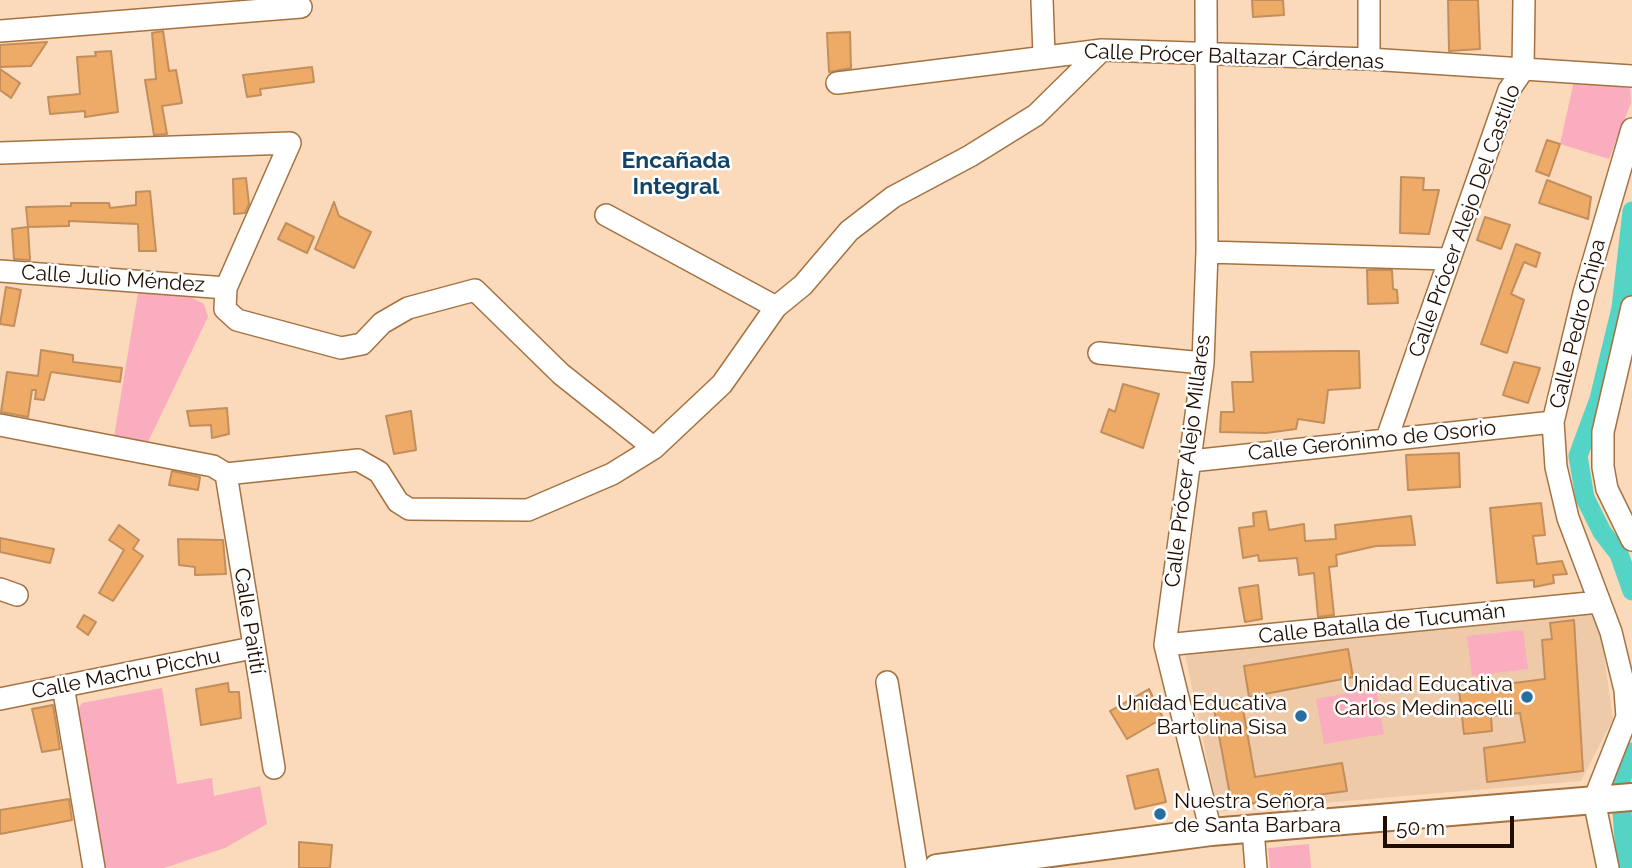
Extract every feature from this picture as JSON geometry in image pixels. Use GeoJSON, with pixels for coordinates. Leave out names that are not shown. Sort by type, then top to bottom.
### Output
{"type":"FeatureCollection","features":[{"type":"Feature","properties":{"kind":"main road"},"geometry":{"type":"LineString","coordinates":[[937,868],[1022,862],[1211,832],[1612,799]]}},
{"type":"Feature","properties":{"kind":"street"},"geometry":{"type":"LineString","coordinates":[[1042,0],[1044,55]]}},
{"type":"Feature","properties":{"kind":"street","name":"Calle Prócer Alejo Millares"},"geometry":{"type":"LineString","coordinates":[[1206,0],[1207,252],[1203,363],[1165,645],[1211,832]]}},
{"type":"Feature","properties":{"kind":"street"},"geometry":{"type":"LineString","coordinates":[[1369,0],[1369,60]]}},
{"type":"Feature","properties":{"kind":"street","name":"Calle Prócer Alejo Del Castillo"},"geometry":{"type":"LineString","coordinates":[[1387,438],[1509,90],[1523,70],[1524,0]]}},
{"type":"Feature","properties":{"kind":"street"},"geometry":{"type":"LineString","coordinates":[[0,31],[301,7]]}},
{"type":"Feature","properties":{"kind":"street"},"geometry":{"type":"LineString","coordinates":[[0,425],[213,466],[226,474],[358,460],[379,472],[398,502],[409,509],[528,510],[612,474],[654,448],[722,384],[776,307],[803,285],[849,231],[893,197],[970,156],[1036,114],[1102,50]]}},
{"type":"Feature","properties":{"kind":"street","name":"Calle Prócer Baltazar Cárdenas"},"geometry":{"type":"LineString","coordinates":[[837,83],[1044,55],[1102,50],[1369,60],[1632,76]]}},
{"type":"Feature","properties":{"kind":"street","name":"Calle Pedro Chipa"},"geometry":{"type":"LineString","coordinates":[[1612,799],[1627,717],[1625,690],[1611,632],[1568,519],[1556,467],[1553,422],[1569,351],[1630,137]]}},
{"type":"Feature","properties":{"kind":"street"},"geometry":{"type":"LineString","coordinates":[[0,153],[290,143],[226,288]]}},
{"type":"Feature","properties":{"kind":"street"},"geometry":{"type":"LineString","coordinates":[[606,215],[776,307]]}},
{"type":"Feature","properties":{"kind":"street"},"geometry":{"type":"LineString","coordinates":[[1207,252],[1449,259]]}},
{"type":"Feature","properties":{"kind":"street","name":"Calle Julio Méndez"},"geometry":{"type":"LineString","coordinates":[[0,271],[226,288],[225,309],[237,320],[341,348],[362,344],[382,323],[408,308],[475,289],[562,374],[654,448]]}},
{"type":"Feature","properties":{"kind":"street"},"geometry":{"type":"LineString","coordinates":[[1632,307],[1622,405],[1603,432],[1602,467],[1607,489],[1632,540]]}},
{"type":"Feature","properties":{"kind":"street"},"geometry":{"type":"LineString","coordinates":[[1099,353],[1203,363]]}},
{"type":"Feature","properties":{"kind":"street","name":"Calle Gerónimo de Osorio"},"geometry":{"type":"LineString","coordinates":[[1191,461],[1553,422]]}},
{"type":"Feature","properties":{"kind":"street","name":"Calle Paitití"},"geometry":{"type":"LineString","coordinates":[[226,474],[274,768]]}},
{"type":"Feature","properties":{"kind":"street","name":"Calle Batalla de Tucumán"},"geometry":{"type":"LineString","coordinates":[[1165,645],[1598,602]]}},
{"type":"Feature","properties":{"kind":"street","name":"Calle Machu Picchu"},"geometry":{"type":"LineString","coordinates":[[0,699],[253,648]]}},
{"type":"Feature","properties":{"kind":"street"},"geometry":{"type":"LineString","coordinates":[[887,682],[917,868]]}},
{"type":"Feature","properties":{"kind":"street"},"geometry":{"type":"LineString","coordinates":[[63,686],[94,868]]}},
{"type":"Feature","properties":{"kind":"street"},"geometry":{"type":"LineString","coordinates":[[1608,868],[1612,799]]}},
{"type":"Feature","properties":{"kind":"street"},"geometry":{"type":"LineString","coordinates":[[1253,829],[1256,868]]}},
{"type":"Feature","properties":{"kind":"shaded area"},"geometry":{"type":"Polygon","coordinates":[[[1574,81],[1630,88],[1631,103],[1609,159],[1560,144],[1574,81]]]}},
{"type":"Feature","properties":{"kind":"shaded area"},"geometry":{"type":"Polygon","coordinates":[[[138,293],[189,296],[204,304],[208,317],[148,442],[114,437],[138,293]]]}},
{"type":"Feature","properties":{"kind":"shaded area"},"geometry":{"type":"Polygon","coordinates":[[[1598,613],[1613,719],[1581,781],[1218,812],[1185,654],[1598,613]]]}},
{"type":"Feature","properties":{"kind":"shaded area"},"geometry":{"type":"Polygon","coordinates":[[[1523,630],[1528,669],[1472,676],[1467,636],[1523,630]]]}},
{"type":"Feature","properties":{"kind":"shaded area"},"geometry":{"type":"Polygon","coordinates":[[[162,688],[177,784],[212,778],[214,796],[260,786],[267,824],[225,848],[164,868],[103,868],[75,713],[82,703],[162,688]]]}},
{"type":"Feature","properties":{"kind":"shaded area"},"geometry":{"type":"Polygon","coordinates":[[[1376,688],[1384,734],[1324,744],[1316,699],[1376,688]]]}},
{"type":"Feature","properties":{"kind":"shaded area"},"geometry":{"type":"Polygon","coordinates":[[[1309,844],[1311,868],[1270,868],[1268,848],[1309,844]]]}},
{"type":"Feature","properties":{"kind":"building"},"geometry":{"type":"Polygon","coordinates":[[[1252,0],[1283,0],[1284,15],[1253,17],[1252,0]]]}},
{"type":"Feature","properties":{"kind":"building"},"geometry":{"type":"Polygon","coordinates":[[[1448,0],[1478,0],[1480,49],[1449,51],[1448,0]]]}},
{"type":"Feature","properties":{"kind":"building"},"geometry":{"type":"Polygon","coordinates":[[[163,31],[169,71],[176,70],[182,103],[162,106],[167,134],[154,135],[145,80],[156,79],[152,33],[163,31]]]}},
{"type":"Feature","properties":{"kind":"building"},"geometry":{"type":"Polygon","coordinates":[[[850,32],[851,68],[829,72],[827,33],[850,32]]]}},
{"type":"Feature","properties":{"kind":"building"},"geometry":{"type":"Polygon","coordinates":[[[47,42],[31,66],[0,67],[0,45],[47,42]]]}},
{"type":"Feature","properties":{"kind":"building"},"geometry":{"type":"Polygon","coordinates":[[[111,51],[118,112],[85,117],[85,111],[50,114],[48,97],[80,94],[77,57],[96,56],[95,52],[111,51]]]}},
{"type":"Feature","properties":{"kind":"building"},"geometry":{"type":"Polygon","coordinates":[[[312,67],[314,82],[260,89],[261,95],[247,97],[243,75],[312,67]]]}},
{"type":"Feature","properties":{"kind":"building"},"geometry":{"type":"Polygon","coordinates":[[[0,69],[20,83],[11,98],[0,90],[0,69]]]}},
{"type":"Feature","properties":{"kind":"building"},"geometry":{"type":"Polygon","coordinates":[[[1547,140],[1560,144],[1549,176],[1536,171],[1547,140]]]}},
{"type":"Feature","properties":{"kind":"building"},"geometry":{"type":"Polygon","coordinates":[[[1401,177],[1424,178],[1423,190],[1439,190],[1429,234],[1400,233],[1401,177]]]}},
{"type":"Feature","properties":{"kind":"building"},"geometry":{"type":"Polygon","coordinates":[[[246,178],[249,204],[245,213],[234,214],[233,179],[246,178]]]}},
{"type":"Feature","properties":{"kind":"building"},"geometry":{"type":"Polygon","coordinates":[[[1547,180],[1591,197],[1588,219],[1539,203],[1547,180]]]}},
{"type":"Feature","properties":{"kind":"building"},"geometry":{"type":"Polygon","coordinates":[[[150,191],[156,251],[139,251],[138,224],[69,221],[69,226],[28,227],[26,207],[71,206],[71,203],[109,203],[110,208],[136,205],[136,192],[150,191]]]}},
{"type":"Feature","properties":{"kind":"building"},"geometry":{"type":"Polygon","coordinates":[[[334,202],[339,216],[371,232],[354,268],[315,249],[334,202]]]}},
{"type":"Feature","properties":{"kind":"building"},"geometry":{"type":"Polygon","coordinates":[[[1485,217],[1510,225],[1501,249],[1477,240],[1485,217]]]}},
{"type":"Feature","properties":{"kind":"building"},"geometry":{"type":"Polygon","coordinates":[[[286,223],[314,237],[307,253],[278,239],[286,223]]]}},
{"type":"Feature","properties":{"kind":"building"},"geometry":{"type":"Polygon","coordinates":[[[28,227],[30,260],[14,259],[12,229],[28,227]]]}},
{"type":"Feature","properties":{"kind":"building"},"geometry":{"type":"Polygon","coordinates":[[[1516,244],[1540,253],[1536,267],[1524,262],[1511,294],[1524,300],[1507,353],[1481,344],[1516,244]]]}},
{"type":"Feature","properties":{"kind":"building"},"geometry":{"type":"Polygon","coordinates":[[[1367,270],[1392,270],[1393,289],[1397,290],[1398,303],[1368,304],[1367,270]]]}},
{"type":"Feature","properties":{"kind":"building"},"geometry":{"type":"Polygon","coordinates":[[[6,287],[21,290],[14,326],[0,324],[6,287]]]}},
{"type":"Feature","properties":{"kind":"building"},"geometry":{"type":"Polygon","coordinates":[[[41,350],[73,355],[73,362],[122,368],[120,382],[51,372],[44,400],[35,399],[36,390],[32,390],[28,417],[1,412],[7,372],[38,376],[41,350]]]}},
{"type":"Feature","properties":{"kind":"building"},"geometry":{"type":"Polygon","coordinates":[[[1359,351],[1360,388],[1328,390],[1324,423],[1298,419],[1296,429],[1266,433],[1220,432],[1221,412],[1234,412],[1232,382],[1253,382],[1251,352],[1359,351]]]}},
{"type":"Feature","properties":{"kind":"building"},"geometry":{"type":"Polygon","coordinates":[[[1514,362],[1540,368],[1528,403],[1503,395],[1514,362]]]}},
{"type":"Feature","properties":{"kind":"building"},"geometry":{"type":"Polygon","coordinates":[[[1123,384],[1159,394],[1143,448],[1101,432],[1109,409],[1115,412],[1123,384]]]}},
{"type":"Feature","properties":{"kind":"building"},"geometry":{"type":"Polygon","coordinates":[[[227,408],[229,434],[212,438],[211,425],[190,426],[187,411],[227,408]]]}},
{"type":"Feature","properties":{"kind":"building"},"geometry":{"type":"Polygon","coordinates":[[[411,411],[416,450],[394,454],[386,416],[411,411]]]}},
{"type":"Feature","properties":{"kind":"building"},"geometry":{"type":"Polygon","coordinates":[[[1459,453],[1460,487],[1408,490],[1406,455],[1459,453]]]}},
{"type":"Feature","properties":{"kind":"building"},"geometry":{"type":"Polygon","coordinates":[[[172,471],[200,477],[198,490],[169,485],[172,471]]]}},
{"type":"Feature","properties":{"kind":"building"},"geometry":{"type":"Polygon","coordinates":[[[1541,503],[1545,535],[1533,536],[1537,564],[1562,561],[1567,574],[1553,575],[1554,583],[1534,587],[1534,580],[1497,583],[1490,508],[1541,503]]]}},
{"type":"Feature","properties":{"kind":"building"},"geometry":{"type":"Polygon","coordinates":[[[1266,511],[1269,530],[1304,524],[1305,541],[1336,539],[1335,525],[1411,516],[1415,545],[1376,546],[1336,555],[1337,566],[1329,567],[1334,615],[1318,617],[1314,573],[1299,575],[1297,558],[1259,561],[1258,555],[1243,558],[1239,528],[1254,526],[1253,513],[1266,511]]]}},
{"type":"Feature","properties":{"kind":"building"},"geometry":{"type":"Polygon","coordinates":[[[119,525],[139,540],[133,549],[143,556],[113,601],[99,593],[124,550],[109,540],[119,525]]]}},
{"type":"Feature","properties":{"kind":"building"},"geometry":{"type":"Polygon","coordinates":[[[0,538],[54,549],[50,563],[0,552],[0,538]]]}},
{"type":"Feature","properties":{"kind":"building"},"geometry":{"type":"Polygon","coordinates":[[[178,539],[223,540],[226,574],[195,575],[195,567],[179,565],[178,539]]]}},
{"type":"Feature","properties":{"kind":"building"},"geometry":{"type":"Polygon","coordinates":[[[1258,585],[1262,619],[1245,622],[1239,588],[1258,585]]]}},
{"type":"Feature","properties":{"kind":"building"},"geometry":{"type":"Polygon","coordinates":[[[84,615],[96,622],[88,635],[77,627],[84,615]]]}},
{"type":"Feature","properties":{"kind":"building"},"geometry":{"type":"Polygon","coordinates":[[[1574,620],[1583,771],[1487,782],[1484,748],[1525,742],[1520,713],[1491,716],[1492,731],[1464,734],[1459,690],[1545,679],[1542,640],[1552,639],[1550,623],[1574,620]]]}},
{"type":"Feature","properties":{"kind":"building"},"geometry":{"type":"Polygon","coordinates":[[[1348,649],[1353,677],[1249,697],[1244,666],[1348,649]]]}},
{"type":"Feature","properties":{"kind":"building"},"geometry":{"type":"Polygon","coordinates":[[[228,683],[229,692],[239,692],[241,718],[201,725],[196,689],[228,683]]]}},
{"type":"Feature","properties":{"kind":"building"},"geometry":{"type":"Polygon","coordinates":[[[1149,689],[1163,718],[1127,739],[1110,711],[1149,689]]]}},
{"type":"Feature","properties":{"kind":"building"},"geometry":{"type":"Polygon","coordinates":[[[1241,698],[1255,777],[1342,763],[1347,791],[1232,806],[1213,703],[1241,698]]]}},
{"type":"Feature","properties":{"kind":"building"},"geometry":{"type":"Polygon","coordinates":[[[53,705],[60,749],[42,752],[32,709],[53,705]]]}},
{"type":"Feature","properties":{"kind":"building"},"geometry":{"type":"Polygon","coordinates":[[[1158,769],[1166,802],[1135,809],[1127,776],[1158,769]]]}},
{"type":"Feature","properties":{"kind":"building"},"geometry":{"type":"Polygon","coordinates":[[[69,799],[72,820],[0,834],[0,810],[69,799]]]}},
{"type":"Feature","properties":{"kind":"building"},"geometry":{"type":"Polygon","coordinates":[[[299,842],[332,845],[330,868],[299,868],[299,842]]]}},
{"type":"Feature","properties":{"kind":"waterway"},"geometry":{"type":"LineString","coordinates":[[1632,211],[1621,308],[1599,399],[1578,456],[1585,498],[1602,532],[1619,554],[1632,591]]}},
{"type":"Feature","properties":{"kind":"waterway"},"geometry":{"type":"LineString","coordinates":[[1626,868],[1620,783],[1632,752]]}},
{"type":"Feature","properties":{"kind":"place","name":"Unidad Educativa Carlos Medinacelli"},"geometry":{"type":"Point","coordinates":[1527,697]}},
{"type":"Feature","properties":{"kind":"place","name":"Unidad Educativa Bartolina Sisa"},"geometry":{"type":"Point","coordinates":[1301,716]}},
{"type":"Feature","properties":{"kind":"place","name":"Nuestra Señora de Santa Barbara"},"geometry":{"type":"Point","coordinates":[1160,814]}},
{"type":"Feature","properties":{"kind":"district","name":"Encañada Integral"},"geometry":{"type":"Point","coordinates":[676,174]}}]}
